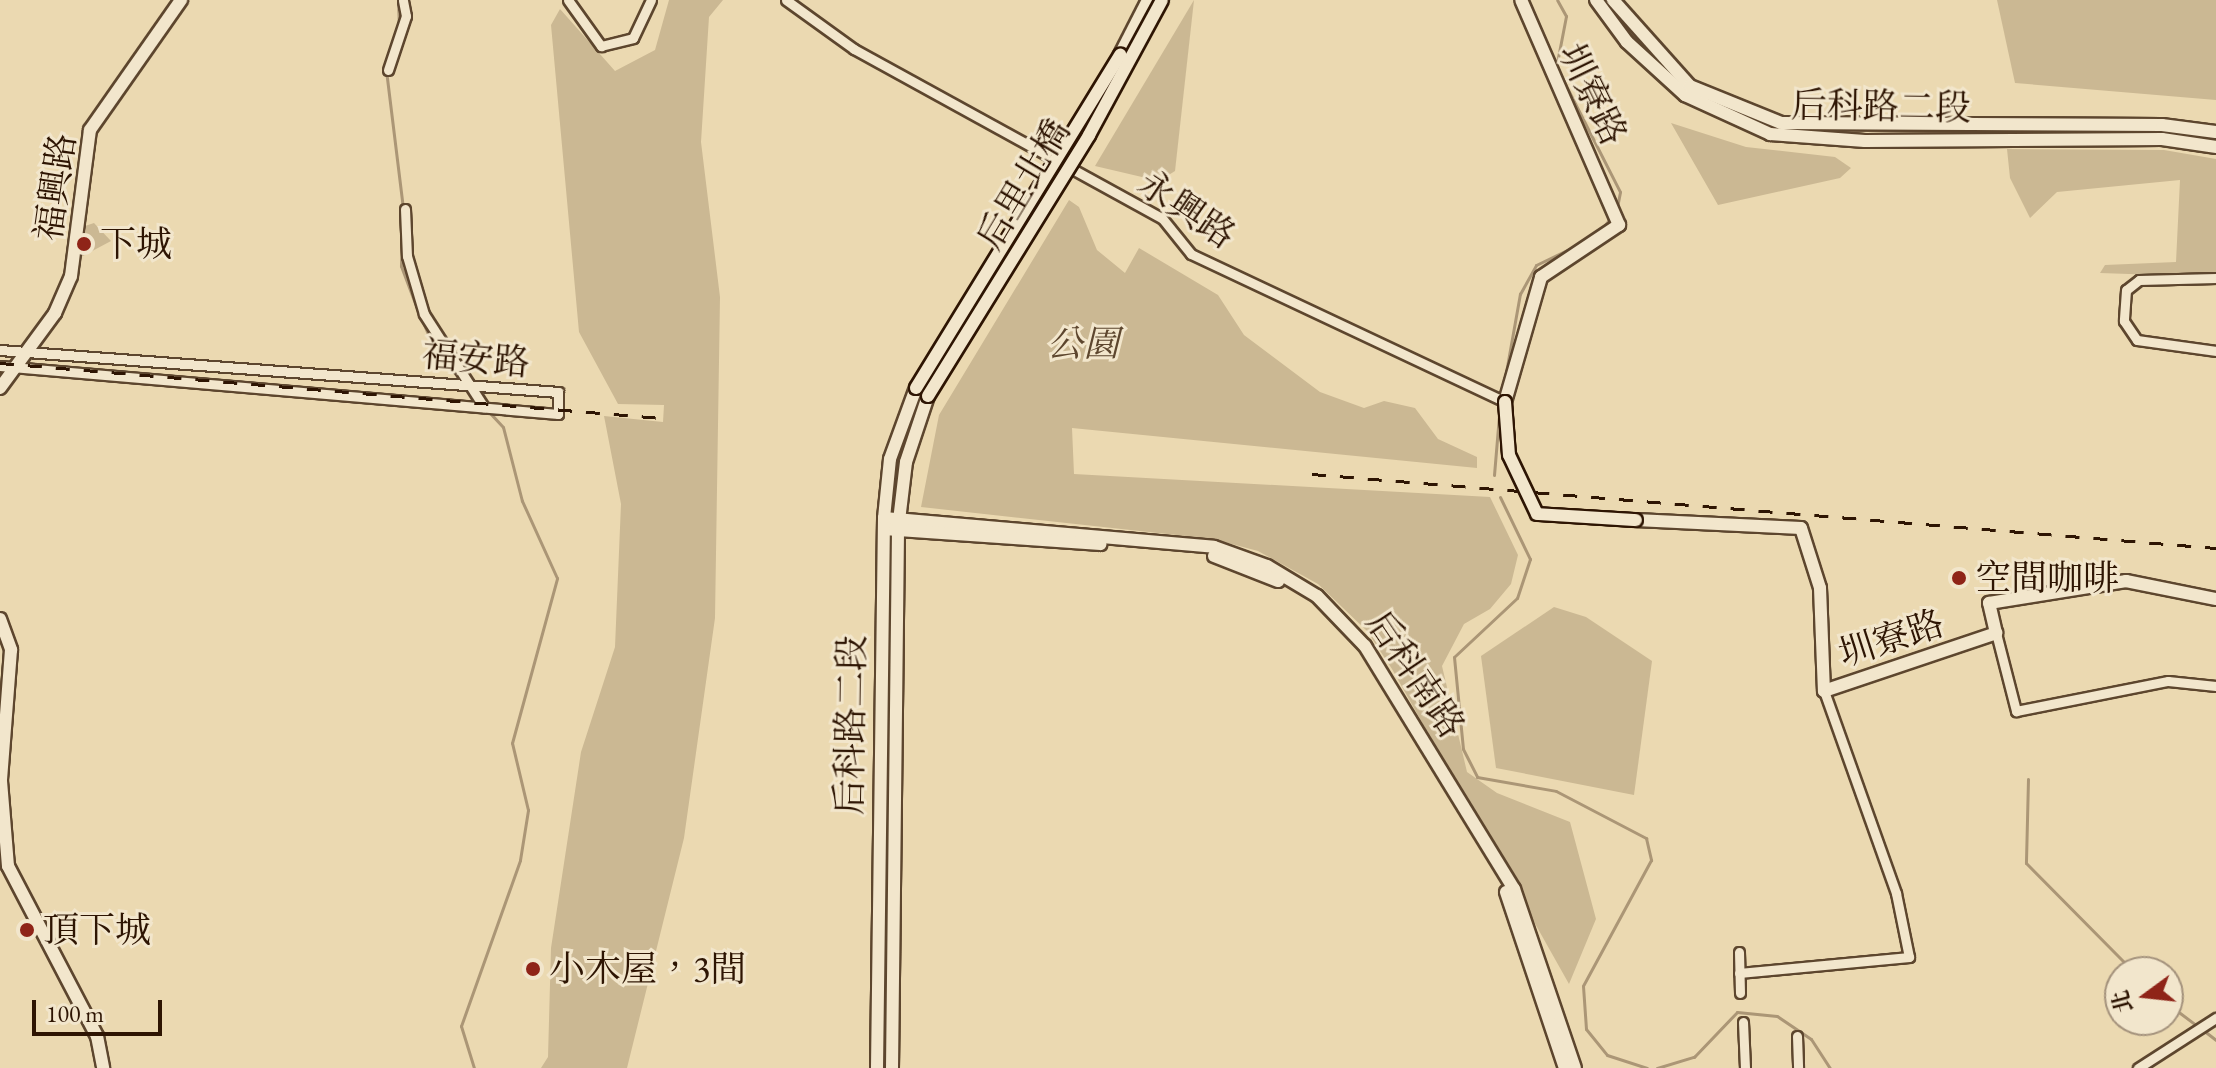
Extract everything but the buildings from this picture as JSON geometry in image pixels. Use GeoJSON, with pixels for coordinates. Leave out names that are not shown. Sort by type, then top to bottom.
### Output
{"type":"FeatureCollection","features":[{"type":"Feature","properties":{"kind":"street","name":"福興路"},"geometry":{"type":"LineString","coordinates":[[4,374],[25,353],[71,276],[90,130],[181,0]]}},
{"type":"Feature","properties":{"kind":"street"},"geometry":{"type":"LineString","coordinates":[[388,70],[406,16],[403,0]]}},
{"type":"Feature","properties":{"kind":"street"},"geometry":{"type":"LineString","coordinates":[[568,0],[601,46],[633,38],[651,0]]}},
{"type":"Feature","properties":{"kind":"street","name":"永興路"},"geometry":{"type":"LineString","coordinates":[[786,0],[937,97],[1162,218],[1191,254],[1505,402]]}},
{"type":"Feature","properties":{"kind":"street","name":"后里北橋"},"geometry":{"type":"LineString","coordinates":[[916,388],[1120,55],[1148,0]]}},
{"type":"Feature","properties":{"kind":"street","name":"后里北橋"},"geometry":{"type":"LineString","coordinates":[[928,396],[1089,135],[1162,0]]}},
{"type":"Feature","properties":{"kind":"street","name":"圳寮路"},"geometry":{"type":"LineString","coordinates":[[1521,0],[1619,225],[1541,277],[1505,402],[1509,455],[1537,514],[1801,528],[1820,588],[1824,691],[1996,633],[1989,603],[2126,581],[2216,599]]}},
{"type":"Feature","properties":{"kind":"street","name":"后科路二段"},"geometry":{"type":"LineString","coordinates":[[1596,0],[1627,42],[1685,95],[1770,134],[1823,141],[2162,139],[2216,147]]}},
{"type":"Feature","properties":{"kind":"street","name":"后科路二段"},"geometry":{"type":"LineString","coordinates":[[1613,0],[1690,86],[1781,123],[2162,125],[2216,132]]}},
{"type":"Feature","properties":{"kind":"street"},"geometry":{"type":"LineString","coordinates":[[405,209],[407,256],[424,314],[484,407]]}},
{"type":"Feature","properties":{"kind":"street"},"geometry":{"type":"LineString","coordinates":[[2216,278],[2139,280],[2126,290],[2124,321],[2137,340],[2216,351]]}},
{"type":"Feature","properties":{"kind":"street","name":"福安路"},"geometry":{"type":"LineString","coordinates":[[0,350],[558,392],[558,414],[4,374]]}},
{"type":"Feature","properties":{"kind":"street","name":"后科路二段"},"geometry":{"type":"LineString","coordinates":[[877,1068],[884,524],[890,459],[916,388]]}},
{"type":"Feature","properties":{"kind":"street","name":"后科路二段"},"geometry":{"type":"LineString","coordinates":[[892,1068],[899,524],[906,462],[928,396]]}},
{"type":"Feature","properties":{"kind":"street","name":"后科南路"},"geometry":{"type":"LineString","coordinates":[[884,524],[1033,534],[1248,558],[1345,621],[1514,889],[1575,1068]]}},
{"type":"Feature","properties":{"kind":"street","name":"后科南路"},"geometry":{"type":"LineString","coordinates":[[1033,534],[1211,555],[1280,582],[1340,627],[1504,888],[1565,1068]]}},
{"type":"Feature","properties":{"kind":"street"},"geometry":{"type":"LineString","coordinates":[[0,619],[11,650],[1,781],[8,866],[97,1036],[103,1068]]}},
{"type":"Feature","properties":{"kind":"street"},"geometry":{"type":"LineString","coordinates":[[1996,633],[2016,711],[2168,681],[2216,686]]}},
{"type":"Feature","properties":{"kind":"street"},"geometry":{"type":"LineString","coordinates":[[1739,973],[1909,957],[1896,893],[1824,691]]}},
{"type":"Feature","properties":{"kind":"street"},"geometry":{"type":"LineString","coordinates":[[878,846],[893,844]]}},
{"type":"Feature","properties":{"kind":"street"},"geometry":{"type":"LineString","coordinates":[[1739,952],[1740,993]]}},
{"type":"Feature","properties":{"kind":"street"},"geometry":{"type":"LineString","coordinates":[[2138,1068],[2216,1018]]}},
{"type":"Feature","properties":{"kind":"street"},"geometry":{"type":"LineString","coordinates":[[1743,1022],[1745,1068]]}},
{"type":"Feature","properties":{"kind":"street"},"geometry":{"type":"LineString","coordinates":[[1797,1036],[1798,1068]]}},
{"type":"Feature","properties":{"kind":"green space"},"geometry":{"type":"Polygon","coordinates":[[[669,0],[723,0],[709,17],[701,142],[720,297],[715,618],[684,838],[627,1068],[541,1068],[548,1057],[551,948],[581,752],[615,647],[621,504],[604,416],[663,422],[664,405],[618,404],[579,332],[551,25],[560,9],[615,71],[655,50],[669,0]]]}},
{"type":"Feature","properties":{"kind":"green space"},"geometry":{"type":"Polygon","coordinates":[[[1194,0],[1175,171],[1159,181],[1095,166],[1194,0]]]}},
{"type":"Feature","properties":{"kind":"green space"},"geometry":{"type":"Polygon","coordinates":[[[1997,0],[2216,0],[2216,100],[2015,83],[1997,0]]]}},
{"type":"Feature","properties":{"kind":"green space"},"geometry":{"type":"Polygon","coordinates":[[[1671,123],[1746,147],[1835,157],[1851,168],[1840,178],[1718,205],[1671,123]]]}},
{"type":"Feature","properties":{"kind":"green space"},"geometry":{"type":"Polygon","coordinates":[[[2007,149],[2164,150],[2216,159],[2216,277],[2100,273],[2105,265],[2176,262],[2180,180],[2057,192],[2030,218],[2010,178],[2007,149]]]}},
{"type":"Feature","properties":{"kind":"green space","name":"公園"},"geometry":{"type":"Polygon","coordinates":[[[1069,200],[1079,207],[1097,250],[1125,273],[1139,248],[1218,295],[1244,335],[1320,392],[1364,408],[1384,401],[1415,408],[1438,439],[1477,457],[1477,468],[1072,428],[1074,474],[1490,497],[1518,555],[1511,584],[1490,609],[1464,624],[1442,666],[1467,772],[1497,793],[1570,822],[1596,919],[1569,984],[1392,669],[1367,631],[1318,584],[1258,551],[1213,539],[921,507],[939,415],[1069,200]]]}},
{"type":"Feature","properties":{"kind":"green space"},"geometry":{"type":"Polygon","coordinates":[[[94,223],[111,241],[81,257],[82,227],[94,223]]]}},
{"type":"Feature","properties":{"kind":"green space"},"geometry":{"type":"Polygon","coordinates":[[[1554,607],[1586,617],[1652,661],[1634,795],[1496,768],[1481,656],[1554,607]]]}},
{"type":"Feature","properties":{"kind":"waterway"},"geometry":{"type":"LineString","coordinates":[[398,0],[399,24]]}},
{"type":"Feature","properties":{"kind":"waterway"},"geometry":{"type":"LineString","coordinates":[[1556,68],[1566,16],[1557,0]]}},
{"type":"Feature","properties":{"kind":"waterway"},"geometry":{"type":"LineString","coordinates":[[386,70],[403,208]]}},
{"type":"Feature","properties":{"kind":"waterway"},"geometry":{"type":"LineString","coordinates":[[1560,74],[1620,192],[1617,207]]}},
{"type":"Feature","properties":{"kind":"waterway"},"geometry":{"type":"LineString","coordinates":[[1601,230],[1611,217]]}},
{"type":"Feature","properties":{"kind":"waterway"},"geometry":{"type":"LineString","coordinates":[[402,236],[401,266],[416,306],[434,348],[463,383]]}},
{"type":"Feature","properties":{"kind":"waterway"},"geometry":{"type":"LineString","coordinates":[[1503,389],[1520,294],[1536,265],[1582,243]]}},
{"type":"Feature","properties":{"kind":"waterway"},"geometry":{"type":"LineString","coordinates":[[1494,475],[1500,404]]}},
{"type":"Feature","properties":{"kind":"waterway"},"geometry":{"type":"LineString","coordinates":[[474,1068],[461,1026],[520,860],[528,810],[512,743],[557,578],[522,501],[503,427],[489,412]]}},
{"type":"Feature","properties":{"kind":"waterway"},"geometry":{"type":"LineString","coordinates":[[1500,497],[1530,559],[1517,598],[1454,657],[1463,749],[1477,777],[1556,791],[1646,838],[1651,860],[1583,986],[1586,1029],[1607,1055],[1647,1068]]}},
{"type":"Feature","properties":{"kind":"waterway"},"geometry":{"type":"LineString","coordinates":[[2028,779],[2026,863],[2118,956]]}},
{"type":"Feature","properties":{"kind":"waterway"},"geometry":{"type":"LineString","coordinates":[[1657,1068],[1694,1057],[1737,1012],[1777,1016],[1811,1039],[1830,1068]]}},
{"type":"Feature","properties":{"kind":"waterway"},"geometry":{"type":"LineString","coordinates":[[2184,1016],[2197,1026]]}},
{"type":"Feature","properties":{"kind":"waterway"},"geometry":{"type":"LineString","coordinates":[[2203,1030],[2216,1040]]}},
{"type":"Feature","properties":{"kind":"railway"},"geometry":{"type":"LineString","coordinates":[[0,363],[661,418]]}},
{"type":"Feature","properties":{"kind":"railway"},"geometry":{"type":"LineString","coordinates":[[1312,474],[2216,548]]}},
{"type":"Feature","properties":{"kind":"place","name":"下城"},"geometry":{"type":"Point","coordinates":[84,244]}},
{"type":"Feature","properties":{"kind":"place","name":"空間咖啡"},"geometry":{"type":"Point","coordinates":[1959,578]}},
{"type":"Feature","properties":{"kind":"place","name":"頂下城"},"geometry":{"type":"Point","coordinates":[27,930]}},
{"type":"Feature","properties":{"kind":"place","name":"小木屋，3間"},"geometry":{"type":"Point","coordinates":[533,969]}}]}
